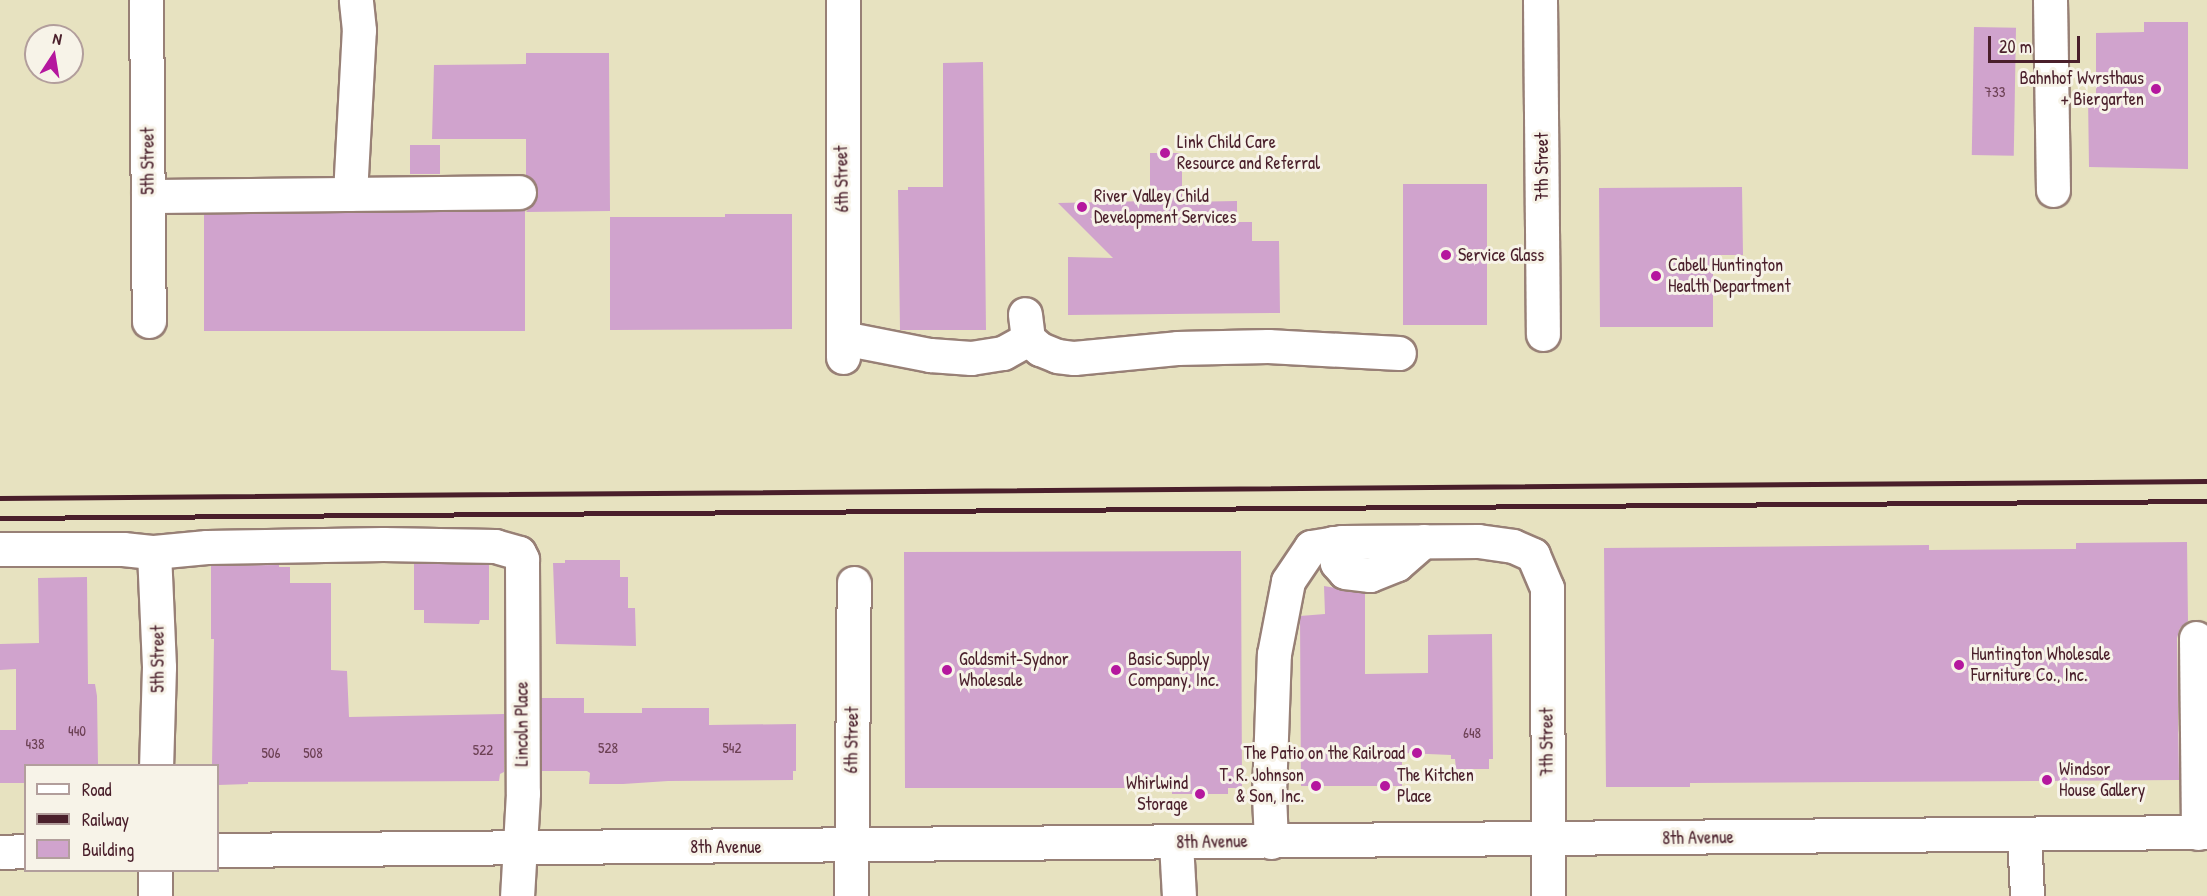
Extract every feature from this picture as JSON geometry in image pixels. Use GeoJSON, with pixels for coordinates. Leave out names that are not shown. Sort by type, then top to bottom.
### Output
{"type":"FeatureCollection","features":[{"type":"Feature","properties":{"kind":"street","name":"5th Street"},"geometry":{"type":"LineString","coordinates":[[146,0],[149,321]]}},
{"type":"Feature","properties":{"kind":"street"},"geometry":{"type":"LineString","coordinates":[[350,194],[358,30],[356,0]]}},
{"type":"Feature","properties":{"kind":"street","name":"6th Street"},"geometry":{"type":"LineString","coordinates":[[843,0],[843,348],[888,349],[971,358],[1003,353],[1027,326],[1040,350],[1057,356],[1074,358],[1177,348],[1268,346],[1399,353]]}},
{"type":"Feature","properties":{"kind":"street","name":"7th Street"},"geometry":{"type":"LineString","coordinates":[[1540,0],[1543,334]]}},
{"type":"Feature","properties":{"kind":"street"},"geometry":{"type":"LineString","coordinates":[[2050,0],[2053,190]]}},
{"type":"Feature","properties":{"kind":"street"},"geometry":{"type":"LineString","coordinates":[[148,196],[519,192]]}},
{"type":"Feature","properties":{"kind":"street","name":"7th Street"},"geometry":{"type":"LineString","coordinates":[[1271,842],[1269,794],[1274,654],[1288,581],[1311,547],[1333,543],[1423,541],[1478,541],[1512,546],[1533,555],[1547,588],[1548,896]]}},
{"type":"Feature","properties":{"kind":"street","name":"Lincoln Place"},"geometry":{"type":"LineString","coordinates":[[154,552],[207,547],[383,544],[495,546],[519,553],[522,571],[523,799],[517,896]]}},
{"type":"Feature","properties":{"kind":"street"},"geometry":{"type":"LineString","coordinates":[[0,549],[123,549],[154,552]]}},
{"type":"Feature","properties":{"kind":"street","name":"5th Street"},"geometry":{"type":"LineString","coordinates":[[154,552],[159,657],[156,764]]}},
{"type":"Feature","properties":{"kind":"street","name":"6th Street"},"geometry":{"type":"LineString","coordinates":[[851,896],[854,583]]}},
{"type":"Feature","properties":{"kind":"street"},"geometry":{"type":"LineString","coordinates":[[2196,638],[2202,832]]}},
{"type":"Feature","properties":{"kind":"street","name":"8th Avenue"},"geometry":{"type":"LineString","coordinates":[[219,850],[2202,832]]}},
{"type":"Feature","properties":{"kind":"street"},"geometry":{"type":"LineString","coordinates":[[2024,834],[2027,896]]}},
{"type":"Feature","properties":{"kind":"street"},"geometry":{"type":"LineString","coordinates":[[1176,843],[1179,896]]}},
{"type":"Feature","properties":{"kind":"street"},"geometry":{"type":"LineString","coordinates":[[0,852],[24,851]]}},
{"type":"Feature","properties":{"kind":"street"},"geometry":{"type":"LineString","coordinates":[[154,872],[155,896]]}},
{"type":"Feature","properties":{"kind":"building","name":"Bahnhof Wvrsthaus + Biergarten"},"geometry":{"type":"Polygon","coordinates":[[[2144,22],[2188,22],[2188,169],[2089,167],[2088,96],[2096,96],[2096,33],[2144,32],[2144,22]]]}},
{"type":"Feature","properties":{"kind":"building"},"geometry":{"type":"Polygon","coordinates":[[[1974,27],[2016,28],[2014,156],[1972,155],[1974,27]]]}},
{"type":"Feature","properties":{"kind":"building"},"geometry":{"type":"Polygon","coordinates":[[[526,53],[609,53],[610,211],[526,212],[535,202],[538,192],[535,182],[526,175],[526,139],[432,139],[434,65],[526,64],[526,53]]]}},
{"type":"Feature","properties":{"kind":"building"},"geometry":{"type":"Polygon","coordinates":[[[983,62],[986,330],[900,330],[898,190],[908,190],[908,187],[943,187],[943,63],[983,62]]]}},
{"type":"Feature","properties":{"kind":"building"},"geometry":{"type":"Polygon","coordinates":[[[410,145],[440,145],[440,174],[410,174],[410,145]]]}},
{"type":"Feature","properties":{"kind":"building"},"geometry":{"type":"Polygon","coordinates":[[[1150,153],[1182,153],[1182,202],[1237,201],[1237,222],[1252,222],[1252,241],[1279,241],[1280,313],[1068,315],[1068,257],[1113,258],[1058,203],[1150,201],[1150,153]]]}},
{"type":"Feature","properties":{"kind":"building","name":"Service Glass"},"geometry":{"type":"Polygon","coordinates":[[[1403,184],[1487,184],[1487,325],[1403,325],[1403,184]]]}},
{"type":"Feature","properties":{"kind":"building","name":"Cabell Huntington Health Department"},"geometry":{"type":"Polygon","coordinates":[[[1742,187],[1743,255],[1713,255],[1713,327],[1600,327],[1599,188],[1742,187]]]}},
{"type":"Feature","properties":{"kind":"building"},"geometry":{"type":"Polygon","coordinates":[[[204,209],[525,209],[525,331],[204,331],[204,209]]]}},
{"type":"Feature","properties":{"kind":"building"},"geometry":{"type":"Polygon","coordinates":[[[725,214],[792,214],[792,329],[610,330],[610,217],[725,217],[725,214]]]}},
{"type":"Feature","properties":{"kind":"building"},"geometry":{"type":"Polygon","coordinates":[[[2187,542],[2188,621],[2180,628],[2177,638],[2179,780],[1690,783],[1690,787],[1606,787],[1604,548],[1929,545],[1929,550],[2076,549],[2076,543],[2187,542]]]}},
{"type":"Feature","properties":{"kind":"building"},"geometry":{"type":"Polygon","coordinates":[[[1241,551],[1242,788],[1228,788],[1228,794],[1172,794],[1172,788],[905,788],[904,552],[1241,551]]]}},
{"type":"Feature","properties":{"kind":"building"},"geometry":{"type":"Polygon","coordinates":[[[565,560],[620,560],[620,577],[628,577],[628,608],[635,608],[636,646],[556,644],[553,563],[565,563],[565,560]]]}},
{"type":"Feature","properties":{"kind":"building"},"geometry":{"type":"Polygon","coordinates":[[[414,563],[489,565],[489,620],[480,620],[479,624],[424,623],[424,610],[414,610],[414,563]]]}},
{"type":"Feature","properties":{"kind":"building"},"geometry":{"type":"Polygon","coordinates":[[[279,565],[279,567],[290,567],[290,583],[331,583],[331,670],[347,671],[349,717],[504,714],[504,772],[500,774],[499,781],[248,782],[248,784],[219,785],[219,764],[212,764],[214,639],[211,639],[211,566],[279,565]]]}},
{"type":"Feature","properties":{"kind":"building"},"geometry":{"type":"Polygon","coordinates":[[[87,577],[88,684],[95,684],[97,696],[98,764],[24,764],[24,783],[0,783],[0,730],[16,730],[16,669],[0,670],[0,644],[39,643],[38,578],[87,577]]]}},
{"type":"Feature","properties":{"kind":"building"},"geometry":{"type":"Polygon","coordinates":[[[1324,586],[1365,593],[1365,674],[1428,673],[1428,635],[1492,634],[1493,759],[1489,759],[1489,769],[1456,769],[1455,759],[1451,759],[1451,755],[1405,753],[1405,758],[1402,758],[1402,786],[1301,786],[1300,616],[1325,614],[1324,586]]]}},
{"type":"Feature","properties":{"kind":"building"},"geometry":{"type":"Polygon","coordinates":[[[541,698],[584,698],[584,713],[642,713],[642,708],[709,708],[709,725],[796,724],[796,771],[793,771],[793,780],[589,784],[590,773],[587,771],[542,771],[541,698]]]}},
{"type":"Feature","properties":{"kind":"railway"},"geometry":{"type":"LineString","coordinates":[[0,498],[2207,481]]}},
{"type":"Feature","properties":{"kind":"railway"},"geometry":{"type":"LineString","coordinates":[[0,518],[2207,501]]}},
{"type":"Feature","properties":{"kind":"place","name":"Bahnhof Wvrsthaus + Biergarten"},"geometry":{"type":"Point","coordinates":[2156,89]}},
{"type":"Feature","properties":{"kind":"place","name":"Link Child Care Resource and Referral"},"geometry":{"type":"Point","coordinates":[1165,153]}},
{"type":"Feature","properties":{"kind":"place","name":"River Valley Child Development Services"},"geometry":{"type":"Point","coordinates":[1082,207]}},
{"type":"Feature","properties":{"kind":"place","name":"Service Glass"},"geometry":{"type":"Point","coordinates":[1446,255]}},
{"type":"Feature","properties":{"kind":"place","name":"Cabell Huntington Health Department"},"geometry":{"type":"Point","coordinates":[1656,276]}},
{"type":"Feature","properties":{"kind":"place","name":"Huntington Wholesale Furniture Co., Inc."},"geometry":{"type":"Point","coordinates":[1959,665]}},
{"type":"Feature","properties":{"kind":"place","name":"Goldsmit-Sydnor Wholesale"},"geometry":{"type":"Point","coordinates":[947,670]}},
{"type":"Feature","properties":{"kind":"place","name":"Basic Supply Company, Inc."},"geometry":{"type":"Point","coordinates":[1116,670]}},
{"type":"Feature","properties":{"kind":"place","name":"The Patio on the Railroad"},"geometry":{"type":"Point","coordinates":[1417,753]}},
{"type":"Feature","properties":{"kind":"place","name":"Windsor House Gallery"},"geometry":{"type":"Point","coordinates":[2047,780]}},
{"type":"Feature","properties":{"kind":"place","name":"T. R. Johnson & Son, Inc."},"geometry":{"type":"Point","coordinates":[1316,786]}},
{"type":"Feature","properties":{"kind":"place","name":"The Kitchen Place"},"geometry":{"type":"Point","coordinates":[1385,786]}},
{"type":"Feature","properties":{"kind":"place","name":"Whirlwind Storage"},"geometry":{"type":"Point","coordinates":[1200,794]}}]}
